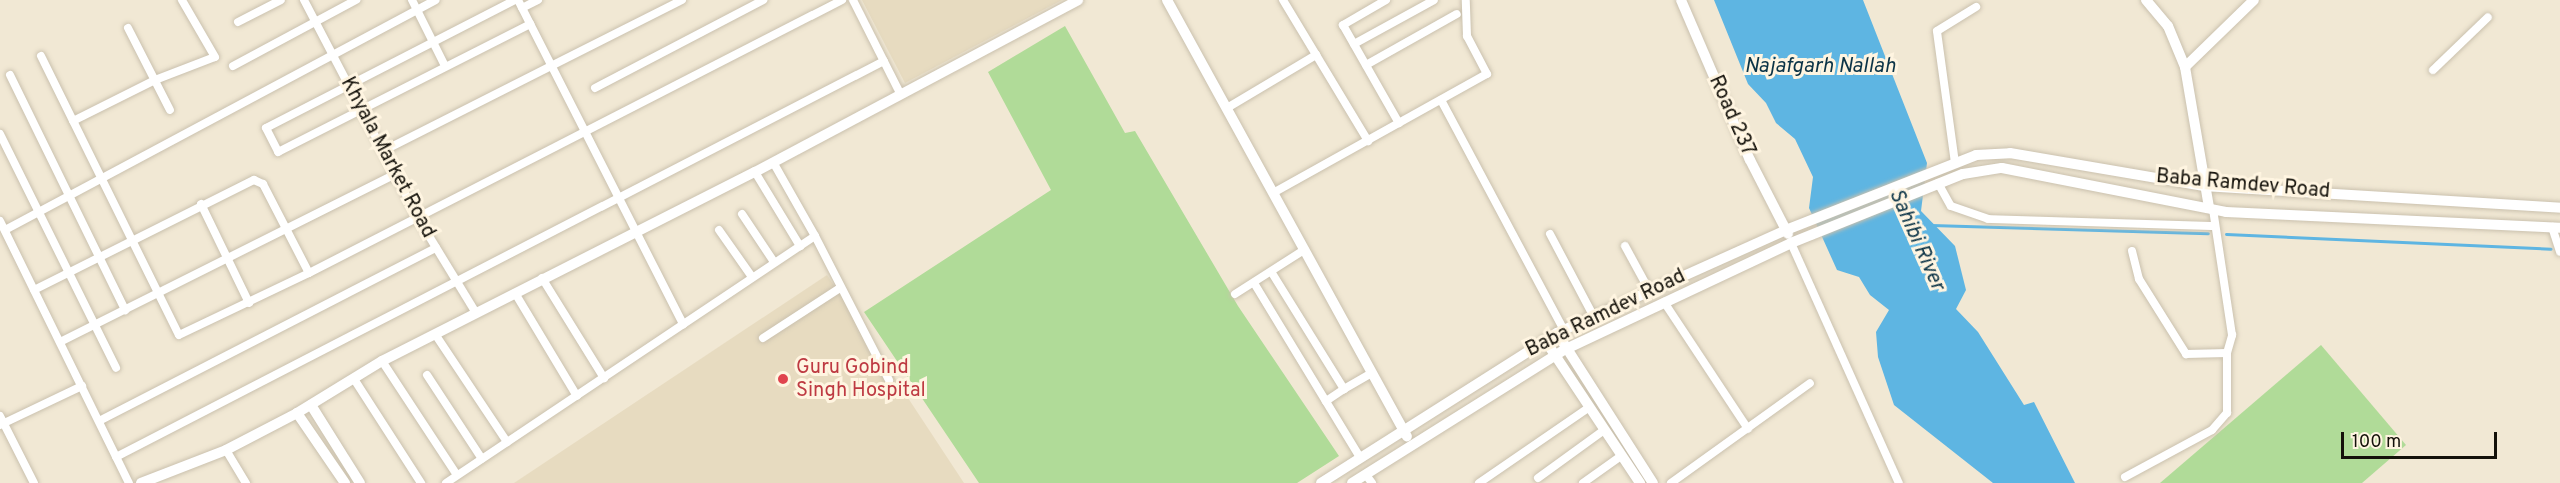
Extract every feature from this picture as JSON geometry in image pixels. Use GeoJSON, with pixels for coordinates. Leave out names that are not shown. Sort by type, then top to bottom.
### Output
{"type":"FeatureCollection","features":[{"type":"Feature","properties":{"kind":"street"},"geometry":{"type":"LineString","coordinates":[[72,121],[154,80],[215,57],[182,0]]}},
{"type":"Feature","properties":{"kind":"street"},"geometry":{"type":"LineString","coordinates":[[238,22],[281,0]]}},
{"type":"Feature","properties":{"kind":"street","name":"Khyala Market Road"},"geometry":{"type":"LineString","coordinates":[[304,0],[418,218],[476,313]]}},
{"type":"Feature","properties":{"kind":"street"},"geometry":{"type":"LineString","coordinates":[[233,66],[356,0]]}},
{"type":"Feature","properties":{"kind":"street"},"geometry":{"type":"LineString","coordinates":[[412,0],[446,66]]}},
{"type":"Feature","properties":{"kind":"street"},"geometry":{"type":"LineString","coordinates":[[5,230],[102,180],[332,53],[435,0]]}},
{"type":"Feature","properties":{"kind":"street"},"geometry":{"type":"LineString","coordinates":[[530,24],[278,152],[266,128],[432,40],[518,3],[538,0]]}},
{"type":"Feature","properties":{"kind":"street"},"geometry":{"type":"LineString","coordinates":[[383,151],[682,0]]}},
{"type":"Feature","properties":{"kind":"street"},"geometry":{"type":"LineString","coordinates":[[595,88],[763,0]]}},
{"type":"Feature","properties":{"kind":"street"},"geometry":{"type":"LineString","coordinates":[[41,56],[179,335],[249,303],[418,218],[842,0]]}},
{"type":"Feature","properties":{"kind":"street"},"geometry":{"type":"LineString","coordinates":[[853,0],[901,95]]}},
{"type":"Feature","properties":{"kind":"street"},"geometry":{"type":"LineString","coordinates":[[141,483],[226,450],[297,413],[382,361],[635,230],[755,172],[1078,0]]}},
{"type":"Feature","properties":{"kind":"street"},"geometry":{"type":"LineString","coordinates":[[1167,0],[1411,444]]}},
{"type":"Feature","properties":{"kind":"street"},"geometry":{"type":"LineString","coordinates":[[1283,0],[1368,141]]}},
{"type":"Feature","properties":{"kind":"street"},"geometry":{"type":"LineString","coordinates":[[1386,0],[1343,25],[1399,123]]}},
{"type":"Feature","properties":{"kind":"street"},"geometry":{"type":"LineString","coordinates":[[1354,44],[1434,0]]}},
{"type":"Feature","properties":{"kind":"street"},"geometry":{"type":"LineString","coordinates":[[1273,193],[1487,74],[1467,36],[1466,0]]}},
{"type":"Feature","properties":{"kind":"street","name":"Road 237"},"geometry":{"type":"LineString","coordinates":[[1681,0],[1750,160],[1791,243]]}},
{"type":"Feature","properties":{"kind":"street"},"geometry":{"type":"LineString","coordinates":[[2125,477],[2222,422],[2229,403],[2227,353],[2232,335],[2215,226],[2204,186],[2185,67],[2168,26],[2146,0]]}},
{"type":"Feature","properties":{"kind":"street"},"geometry":{"type":"LineString","coordinates":[[2185,67],[2254,0]]}},
{"type":"Feature","properties":{"kind":"street"},"geometry":{"type":"LineString","coordinates":[[518,3],[682,324]]}},
{"type":"Feature","properties":{"kind":"street"},"geometry":{"type":"LineString","coordinates":[[1955,163],[1937,31],[1976,8]]}},
{"type":"Feature","properties":{"kind":"street"},"geometry":{"type":"LineString","coordinates":[[1366,65],[1456,14]]}},
{"type":"Feature","properties":{"kind":"street"},"geometry":{"type":"LineString","coordinates":[[2433,70],[2488,17]]}},
{"type":"Feature","properties":{"kind":"street"},"geometry":{"type":"LineString","coordinates":[[128,28],[170,110]]}},
{"type":"Feature","properties":{"kind":"street"},"geometry":{"type":"LineString","coordinates":[[1227,108],[1316,55]]}},
{"type":"Feature","properties":{"kind":"street"},"geometry":{"type":"LineString","coordinates":[[116,457],[884,61]]}},
{"type":"Feature","properties":{"kind":"street"},"geometry":{"type":"LineString","coordinates":[[10,75],[125,310]]}},
{"type":"Feature","properties":{"kind":"street"},"geometry":{"type":"LineString","coordinates":[[1441,100],[1560,332],[1566,349],[1653,483]]}},
{"type":"Feature","properties":{"kind":"street"},"geometry":{"type":"LineString","coordinates":[[0,134],[116,368]]}},
{"type":"Feature","properties":{"kind":"street","name":"Baba Ramdev Road"},"geometry":{"type":"LineString","coordinates":[[1321,483],[1560,332],[1786,230],[1933,170],[1976,155],[2010,153],[2204,186],[2560,208]]}},
{"type":"Feature","properties":{"kind":"street"},"geometry":{"type":"LineString","coordinates":[[773,162],[815,236],[840,288],[890,380]]}},
{"type":"Feature","properties":{"kind":"street"},"geometry":{"type":"LineString","coordinates":[[1352,483],[1369,479],[1411,444],[1566,349],[1815,233],[1936,184],[2002,168],[2211,209],[2556,227],[2560,252]]}},
{"type":"Feature","properties":{"kind":"street"},"geometry":{"type":"LineString","coordinates":[[1933,170],[1936,184],[1951,206],[1988,219],[2215,226]]}},
{"type":"Feature","properties":{"kind":"street"},"geometry":{"type":"LineString","coordinates":[[755,172],[800,246]]}},
{"type":"Feature","properties":{"kind":"street"},"geometry":{"type":"LineString","coordinates":[[60,342],[158,295],[395,174]]}},
{"type":"Feature","properties":{"kind":"street"},"geometry":{"type":"LineString","coordinates":[[34,290],[130,239],[254,180],[263,184],[309,273]]}},
{"type":"Feature","properties":{"kind":"street"},"geometry":{"type":"LineString","coordinates":[[201,204],[249,303]]}},
{"type":"Feature","properties":{"kind":"street"},"geometry":{"type":"LineString","coordinates":[[742,214],[774,262]]}},
{"type":"Feature","properties":{"kind":"street"},"geometry":{"type":"LineString","coordinates":[[0,221],[129,483]]}},
{"type":"Feature","properties":{"kind":"street"},"geometry":{"type":"LineString","coordinates":[[719,230],[752,277]]}},
{"type":"Feature","properties":{"kind":"street"},"geometry":{"type":"LineString","coordinates":[[1550,234],[1594,316]]}},
{"type":"Feature","properties":{"kind":"street"},"geometry":{"type":"LineString","coordinates":[[446,483],[815,236]]}},
{"type":"Feature","properties":{"kind":"street"},"geometry":{"type":"LineString","coordinates":[[1791,243],[1899,483]]}},
{"type":"Feature","properties":{"kind":"street"},"geometry":{"type":"LineString","coordinates":[[1625,246],[1649,290]]}},
{"type":"Feature","properties":{"kind":"street"},"geometry":{"type":"LineString","coordinates":[[99,421],[436,248]]}},
{"type":"Feature","properties":{"kind":"street"},"geometry":{"type":"LineString","coordinates":[[1235,294],[1272,273],[1304,250]]}},
{"type":"Feature","properties":{"kind":"street"},"geometry":{"type":"LineString","coordinates":[[2132,251],[2139,279],[2186,354],[2227,353]]}},
{"type":"Feature","properties":{"kind":"street"},"geometry":{"type":"LineString","coordinates":[[1272,273],[1344,389]]}},
{"type":"Feature","properties":{"kind":"street"},"geometry":{"type":"LineString","coordinates":[[542,278],[604,378]]}},
{"type":"Feature","properties":{"kind":"street"},"geometry":{"type":"LineString","coordinates":[[1254,283],[1360,457]]}},
{"type":"Feature","properties":{"kind":"street"},"geometry":{"type":"LineString","coordinates":[[763,338],[840,288]]}},
{"type":"Feature","properties":{"kind":"street"},"geometry":{"type":"LineString","coordinates":[[515,292],[577,396]]}},
{"type":"Feature","properties":{"kind":"street"},"geometry":{"type":"LineString","coordinates":[[1664,302],[1748,429]]}},
{"type":"Feature","properties":{"kind":"street"},"geometry":{"type":"LineString","coordinates":[[435,334],[507,442]]}},
{"type":"Feature","properties":{"kind":"street"},"geometry":{"type":"LineString","coordinates":[[1545,340],[1635,481]]}},
{"type":"Feature","properties":{"kind":"street"},"geometry":{"type":"LineString","coordinates":[[382,361],[457,475]]}},
{"type":"Feature","properties":{"kind":"street"},"geometry":{"type":"LineString","coordinates":[[1326,400],[1372,373]]}},
{"type":"Feature","properties":{"kind":"street"},"geometry":{"type":"LineString","coordinates":[[427,375],[482,459]]}},
{"type":"Feature","properties":{"kind":"street"},"geometry":{"type":"LineString","coordinates":[[354,379],[421,483]]}},
{"type":"Feature","properties":{"kind":"street"},"geometry":{"type":"LineString","coordinates":[[1671,483],[1810,383]]}},
{"type":"Feature","properties":{"kind":"street"},"geometry":{"type":"LineString","coordinates":[[34,483],[1,422],[82,386]]}},
{"type":"Feature","properties":{"kind":"street"},"geometry":{"type":"LineString","coordinates":[[311,405],[360,483]]}},
{"type":"Feature","properties":{"kind":"street"},"geometry":{"type":"LineString","coordinates":[[1479,483],[1588,408]]}},
{"type":"Feature","properties":{"kind":"street"},"geometry":{"type":"LineString","coordinates":[[297,413],[345,483]]}},
{"type":"Feature","properties":{"kind":"street"},"geometry":{"type":"LineString","coordinates":[[1538,478],[1603,431]]}},
{"type":"Feature","properties":{"kind":"street"},"geometry":{"type":"LineString","coordinates":[[226,450],[246,483]]}},
{"type":"Feature","properties":{"kind":"street"},"geometry":{"type":"LineString","coordinates":[[1583,483],[1621,456]]}},
{"type":"Feature","properties":{"kind":"shaded area"},"geometry":{"type":"Polygon","coordinates":[[[862,0],[1062,0],[905,83],[862,0]]]}},
{"type":"Feature","properties":{"kind":"shaded area","name":"Guru Gobind Singh Hospital"},"geometry":{"type":"Polygon","coordinates":[[[827,275],[964,483],[514,483],[827,275]]]}},
{"type":"Feature","properties":{"kind":"green space"},"geometry":{"type":"Polygon","coordinates":[[[1065,26],[1125,133],[1135,131],[1238,306],[1339,456],[1297,483],[979,483],[864,312],[1051,190],[988,72],[1065,26]]]}},
{"type":"Feature","properties":{"kind":"green space"},"geometry":{"type":"Polygon","coordinates":[[[2321,345],[2406,445],[2362,483],[2160,483],[2321,345]]]}},
{"type":"Feature","properties":{"kind":"water","name":"Najafgarh Nallah"},"geometry":{"type":"Polygon","coordinates":[[[1714,0],[1863,0],[1927,163],[1921,211],[1955,246],[1966,290],[1956,309],[1978,332],[2024,405],[2034,402],[2075,483],[1993,483],[1894,405],[1878,357],[1876,332],[1889,310],[1870,295],[1859,277],[1837,270],[1809,208],[1813,177],[1795,139],[1776,123],[1766,103],[1748,84],[1714,0]]]}},
{"type":"Feature","properties":{"kind":"waterway","name":"Sahibi River"},"geometry":{"type":"LineString","coordinates":[[1931,225],[2208,233]]}},
{"type":"Feature","properties":{"kind":"waterway"},"geometry":{"type":"LineString","coordinates":[[2226,234],[2551,249]]}},
{"type":"Feature","properties":{"kind":"place","name":"Guru Gobind Singh Hospital"},"geometry":{"type":"Point","coordinates":[783,379]}}]}
